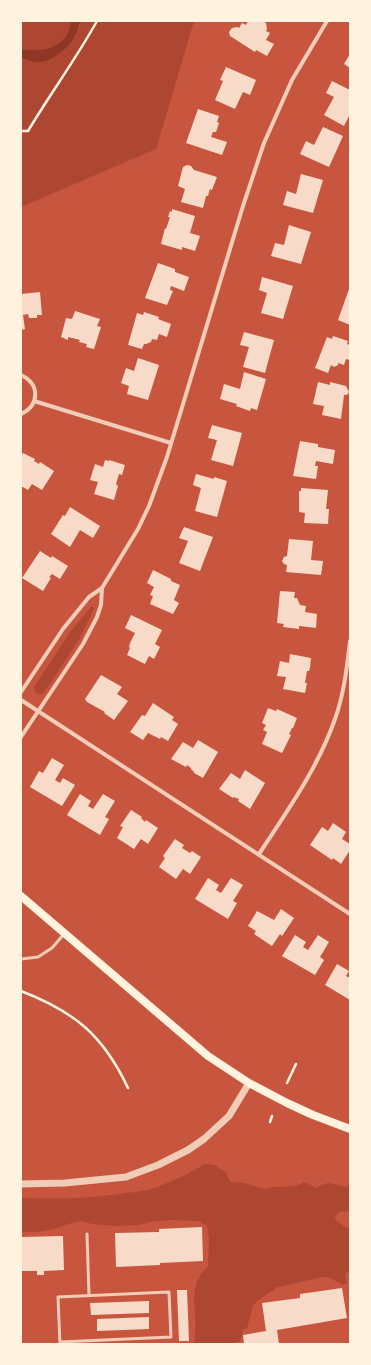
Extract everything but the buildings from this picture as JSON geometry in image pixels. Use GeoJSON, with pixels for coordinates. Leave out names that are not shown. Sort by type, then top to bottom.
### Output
{"type":"FeatureCollection","features":[{"type":"Feature","properties":{"kind":"main road"},"geometry":{"type":"LineString","coordinates":[[21,896],[208,1056],[249,1083],[313,1115],[350,1129]]}},
{"type":"Feature","properties":{"kind":"street"},"geometry":{"type":"LineString","coordinates":[[21,692],[63,629],[89,597],[102,588],[138,529],[146,512],[159,482],[264,143],[292,80],[327,21]]}},
{"type":"Feature","properties":{"kind":"street"},"geometry":{"type":"LineString","coordinates":[[21,375],[32,383],[34,389],[34,401],[31,408],[21,414]]}},
{"type":"Feature","properties":{"kind":"street"},"geometry":{"type":"LineString","coordinates":[[34,401],[171,444]]}},
{"type":"Feature","properties":{"kind":"street"},"geometry":{"type":"LineString","coordinates":[[21,737],[83,644],[97,617],[101,604],[102,588]]}},
{"type":"Feature","properties":{"kind":"street"},"geometry":{"type":"LineString","coordinates":[[259,854],[300,790],[323,748],[336,718],[344,682],[350,641]]}},
{"type":"Feature","properties":{"kind":"street"},"geometry":{"type":"LineString","coordinates":[[21,700],[350,914]]}},
{"type":"Feature","properties":{"kind":"street"},"geometry":{"type":"LineString","coordinates":[[21,1184],[64,1183],[126,1177],[158,1166],[188,1150],[204,1139],[229,1116],[249,1083]]}},
{"type":"Feature","properties":{"kind":"lane"},"geometry":{"type":"LineString","coordinates":[[21,959],[38,956],[52,948],[64,934]]}},
{"type":"Feature","properties":{"kind":"lane"},"geometry":{"type":"LineString","coordinates":[[87,1234],[89,1295]]}},
{"type":"Feature","properties":{"kind":"lane"},"geometry":{"type":"LineString","coordinates":[[169,1292],[171,1337],[60,1343],[58,1297],[169,1292]]}},
{"type":"Feature","properties":{"kind":"path"},"geometry":{"type":"LineString","coordinates":[[21,131],[28,131],[98,21]]}},
{"type":"Feature","properties":{"kind":"path"},"geometry":{"type":"LineString","coordinates":[[21,991],[46,1001],[85,1026],[110,1055],[128,1088]]}},
{"type":"Feature","properties":{"kind":"path"},"geometry":{"type":"LineString","coordinates":[[287,1084],[296,1064]]}},
{"type":"Feature","properties":{"kind":"path"},"geometry":{"type":"LineString","coordinates":[[270,1122],[272,1116]]}},
{"type":"Feature","properties":{"kind":"shaded area"},"geometry":{"type":"Polygon","coordinates":[[[21,21],[194,21],[156,149],[21,207],[21,21]]]}},
{"type":"Feature","properties":{"kind":"shaded area"},"geometry":{"type":"Polygon","coordinates":[[[71,21],[80,21],[76,33],[69,45],[56,56],[39,62],[21,58],[21,50],[46,49],[62,42],[68,33],[71,21]]]}},
{"type":"Feature","properties":{"kind":"shaded area"},"geometry":{"type":"Polygon","coordinates":[[[91,607],[94,607],[94,609],[80,638],[44,693],[37,693],[34,687],[70,632],[91,607]]]}},
{"type":"Feature","properties":{"kind":"shaded area"},"geometry":{"type":"Polygon","coordinates":[[[205,1164],[214,1165],[226,1172],[230,1182],[244,1183],[265,1189],[273,1187],[297,1186],[304,1182],[317,1188],[328,1183],[347,1187],[350,1184],[350,1211],[339,1212],[334,1218],[343,1226],[350,1229],[350,1272],[345,1273],[347,1283],[343,1285],[330,1278],[321,1277],[278,1287],[257,1301],[253,1306],[247,1328],[243,1330],[240,1341],[233,1344],[194,1344],[195,1289],[199,1278],[208,1266],[209,1238],[207,1226],[198,1221],[172,1220],[150,1222],[139,1225],[115,1226],[92,1224],[81,1221],[55,1229],[37,1232],[21,1232],[21,1198],[86,1197],[144,1191],[174,1180],[205,1164]]]}}]}
